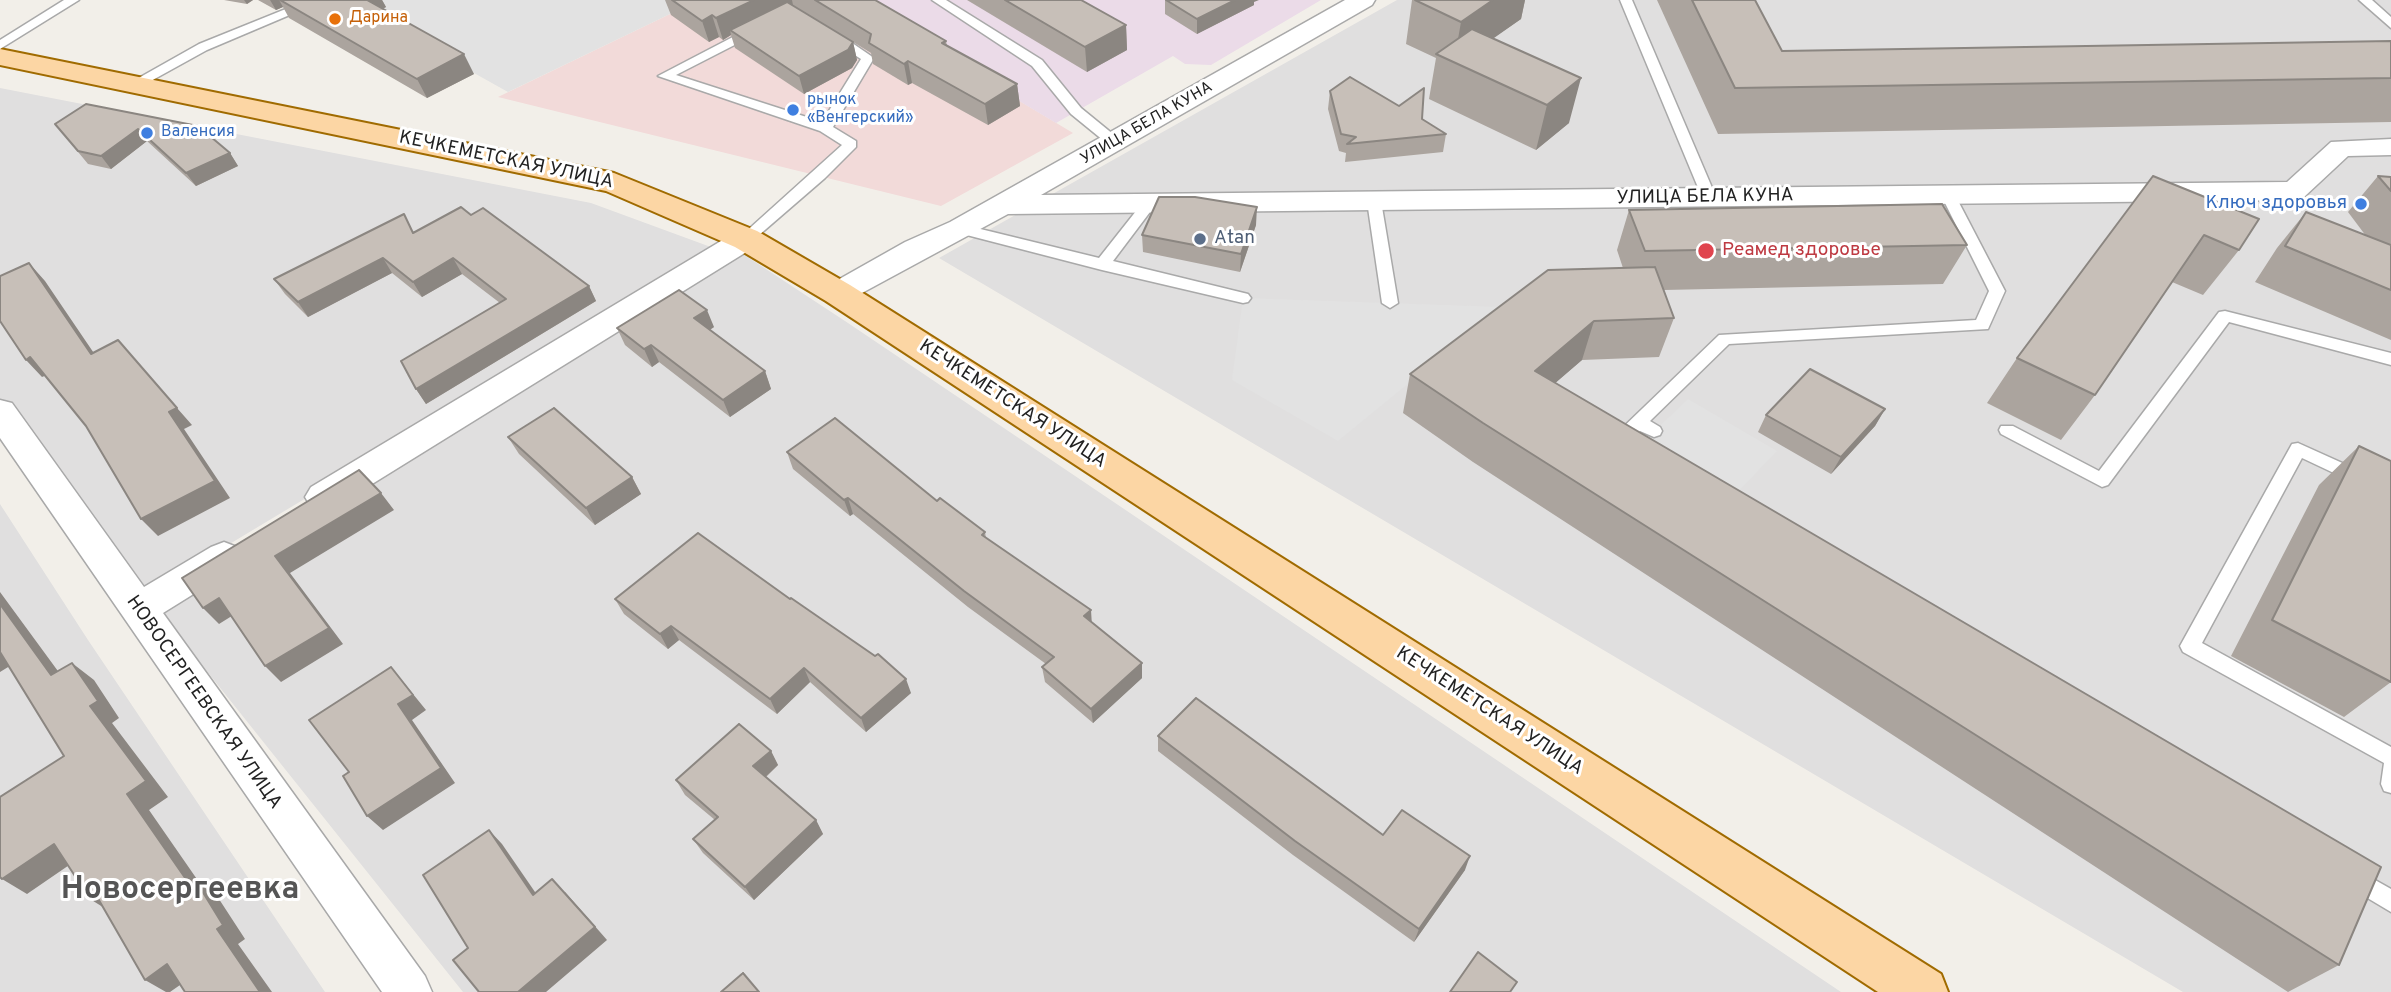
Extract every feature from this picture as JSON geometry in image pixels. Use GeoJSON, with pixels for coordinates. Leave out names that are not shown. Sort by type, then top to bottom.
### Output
{"type":"FeatureCollection","features":[{"type":"Feature","properties":{"kind":"main road","name":"КЕЧКЕМЕТСКАЯ УЛИЦА"},"geometry":{"type":"LineString","coordinates":[[0,57],[614,183],[746,239],[838,293],[1923,992]]}},
{"type":"Feature","properties":{"kind":"street","name":"УЛИЦА БЕЛА КУНА"},"geometry":{"type":"LineString","coordinates":[[838,293],[916,249],[960,229],[1363,0]]}},
{"type":"Feature","properties":{"kind":"street","name":"УЛИЦА БЕЛА КУНА"},"geometry":{"type":"LineString","coordinates":[[1002,205],[2294,191],[2341,148],[2391,147]]}},
{"type":"Feature","properties":{"kind":"street"},"geometry":{"type":"LineString","coordinates":[[292,516],[746,239]]}},
{"type":"Feature","properties":{"kind":"street","name":"НОВОСЕРГЕЕВСКАЯ УЛИЦА"},"geometry":{"type":"LineString","coordinates":[[0,412],[137,610],[409,992]]}},
{"type":"Feature","properties":{"kind":"street"},"geometry":{"type":"LineString","coordinates":[[137,610],[245,545]]}},
{"type":"Feature","properties":{"kind":"lane"},"geometry":{"type":"LineString","coordinates":[[0,45],[73,0]]}},
{"type":"Feature","properties":{"kind":"lane"},"geometry":{"type":"LineString","coordinates":[[135,85],[202,47],[319,0]]}},
{"type":"Feature","properties":{"kind":"lane"},"geometry":{"type":"LineString","coordinates":[[938,0],[1037,63],[1076,111],[1114,142]]}},
{"type":"Feature","properties":{"kind":"lane"},"geometry":{"type":"LineString","coordinates":[[1626,0],[1709,197]]}},
{"type":"Feature","properties":{"kind":"lane"},"geometry":{"type":"LineString","coordinates":[[2365,0],[2391,24]]}},
{"type":"Feature","properties":{"kind":"lane"},"geometry":{"type":"LineString","coordinates":[[746,239],[820,175],[850,144],[825,128],[665,76],[769,23]]}},
{"type":"Feature","properties":{"kind":"lane"},"geometry":{"type":"LineString","coordinates":[[825,31],[869,58],[825,128]]}},
{"type":"Feature","properties":{"kind":"lane"},"geometry":{"type":"LineString","coordinates":[[1647,451],[1623,437],[1646,427],[1725,339],[1982,325],[1997,291],[1948,195]]}},
{"type":"Feature","properties":{"kind":"lane"},"geometry":{"type":"LineString","coordinates":[[1374,201],[1390,303]]}},
{"type":"Feature","properties":{"kind":"lane"},"geometry":{"type":"LineString","coordinates":[[1102,265],[1149,204]]}},
{"type":"Feature","properties":{"kind":"lane"},"geometry":{"type":"LineString","coordinates":[[960,229],[1243,298]]}},
{"type":"Feature","properties":{"kind":"lane"},"geometry":{"type":"LineString","coordinates":[[2007,430],[2102,480],[2225,316],[2383,356],[2391,369]]}},
{"type":"Feature","properties":{"kind":"lane"},"geometry":{"type":"LineString","coordinates":[[2391,493],[2298,449],[2190,646],[2391,757]]}},
{"type":"Feature","properties":{"kind":"lane"},"geometry":{"type":"LineString","coordinates":[[2391,769],[2391,784]]}},
{"type":"Feature","properties":{"kind":"lane"},"geometry":{"type":"LineString","coordinates":[[2332,865],[2391,901]]}},
{"type":"Feature","properties":{"kind":"shaded area"},"geometry":{"type":"Polygon","coordinates":[[[373,0],[699,0],[508,92],[370,15],[373,0]]]}},
{"type":"Feature","properties":{"kind":"shaded area","name":"рынок «Венгерский»"},"geometry":{"type":"Polygon","coordinates":[[[699,0],[851,0],[1073,133],[941,206],[498,97],[699,0]]]}},
{"type":"Feature","properties":{"kind":"shaded area"},"geometry":{"type":"Polygon","coordinates":[[[851,0],[1321,0],[1211,65],[1185,64],[1173,56],[1056,123],[851,0]]]}},
{"type":"Feature","properties":{"kind":"shaded area"},"geometry":{"type":"Polygon","coordinates":[[[1397,0],[2391,0],[2391,992],[2183,992],[939,258],[1397,0]]]}},
{"type":"Feature","properties":{"kind":"shaded area"},"geometry":{"type":"Polygon","coordinates":[[[0,88],[591,203],[719,250],[143,596],[0,402],[0,88]]]}},
{"type":"Feature","properties":{"kind":"shaded area"},"geometry":{"type":"Polygon","coordinates":[[[743,254],[1841,992],[463,992],[154,605],[743,254]]]}},
{"type":"Feature","properties":{"kind":"shaded area"},"geometry":{"type":"Polygon","coordinates":[[[1243,298],[1502,307],[1338,441],[1232,380],[1243,298]]]}},
{"type":"Feature","properties":{"kind":"shaded area"},"geometry":{"type":"Polygon","coordinates":[[[1688,399],[1777,451],[1737,493],[1647,438],[1688,399]]]}},
{"type":"Feature","properties":{"kind":"shaded area"},"geometry":{"type":"Polygon","coordinates":[[[0,504],[88,640],[325,992],[0,992],[0,504]]]}},
{"type":"Feature","properties":{"kind":"building"},"geometry":{"type":"Polygon","coordinates":[[[280,0],[367,0],[464,54],[417,79],[280,0]]]}},
{"type":"Feature","properties":{"kind":"building"},"geometry":{"type":"Polygon","coordinates":[[[672,0],[754,0],[716,18],[712,15],[702,21],[672,0]]]}},
{"type":"Feature","properties":{"kind":"building"},"geometry":{"type":"Polygon","coordinates":[[[815,0],[875,0],[946,41],[942,43],[1017,84],[985,104],[908,61],[904,64],[869,43],[871,34],[815,0]]]}},
{"type":"Feature","properties":{"kind":"building"},"geometry":{"type":"Polygon","coordinates":[[[1005,0],[1081,0],[1126,25],[1085,47],[1005,0]]]}},
{"type":"Feature","properties":{"kind":"building"},"geometry":{"type":"Polygon","coordinates":[[[1166,0],[1235,0],[1197,19],[1166,0]]]}},
{"type":"Feature","properties":{"kind":"building"},"geometry":{"type":"Polygon","coordinates":[[[1415,0],[1493,0],[1461,22],[1415,0]]]}},
{"type":"Feature","properties":{"kind":"building"},"geometry":{"type":"Polygon","coordinates":[[[1692,0],[1755,0],[1782,51],[2391,41],[2391,78],[1735,88],[1692,0]]]}},
{"type":"Feature","properties":{"kind":"building"},"geometry":{"type":"Polygon","coordinates":[[[787,2],[853,42],[848,50],[799,76],[730,30],[787,2]]]}},
{"type":"Feature","properties":{"kind":"building"},"geometry":{"type":"Polygon","coordinates":[[[1472,29],[1581,78],[1547,105],[1436,54],[1472,29]]]}},
{"type":"Feature","properties":{"kind":"building"},"geometry":{"type":"Polygon","coordinates":[[[1350,77],[1399,106],[1424,88],[1422,119],[1446,134],[1347,144],[1356,137],[1341,134],[1330,91],[1350,77]]]}},
{"type":"Feature","properties":{"kind":"building"},"geometry":{"type":"Polygon","coordinates":[[[86,104],[198,126],[230,153],[186,173],[138,129],[101,156],[78,151],[55,124],[86,104]]]}},
{"type":"Feature","properties":{"kind":"building"},"geometry":{"type":"Polygon","coordinates":[[[2153,176],[2259,219],[2239,250],[2204,235],[2095,395],[2017,358],[2153,176]]]}},
{"type":"Feature","properties":{"kind":"building"},"geometry":{"type":"Polygon","coordinates":[[[2378,176],[2391,177],[2391,191],[2378,176]]]}},
{"type":"Feature","properties":{"kind":"building"},"geometry":{"type":"Polygon","coordinates":[[[1159,197],[1195,197],[1257,207],[1241,254],[1142,235],[1159,197]]]}},
{"type":"Feature","properties":{"kind":"building"},"geometry":{"type":"Polygon","coordinates":[[[1942,204],[1967,245],[1645,251],[1629,210],[1942,204]]]}},
{"type":"Feature","properties":{"kind":"building"},"geometry":{"type":"Polygon","coordinates":[[[461,207],[471,215],[483,208],[589,286],[416,389],[401,361],[506,299],[453,258],[413,282],[383,258],[298,302],[274,279],[404,214],[413,233],[461,207]]]}},
{"type":"Feature","properties":{"kind":"building"},"geometry":{"type":"Polygon","coordinates":[[[2306,212],[2391,245],[2391,290],[2285,246],[2306,212]]]}},
{"type":"Feature","properties":{"kind":"building"},"geometry":{"type":"Polygon","coordinates":[[[29,263],[91,354],[118,340],[177,408],[169,412],[215,481],[141,519],[86,426],[30,357],[26,360],[0,321],[0,276],[29,263]]]}},
{"type":"Feature","properties":{"kind":"building"},"geometry":{"type":"Polygon","coordinates":[[[1655,267],[1674,318],[1594,321],[1535,371],[2381,867],[2339,965],[1483,423],[1410,374],[1548,270],[1655,267]]]}},
{"type":"Feature","properties":{"kind":"building"},"geometry":{"type":"Polygon","coordinates":[[[679,290],[707,310],[694,318],[765,371],[723,400],[651,345],[644,349],[617,328],[679,290]]]}},
{"type":"Feature","properties":{"kind":"building"},"geometry":{"type":"Polygon","coordinates":[[[1810,369],[1885,409],[1841,457],[1766,415],[1810,369]]]}},
{"type":"Feature","properties":{"kind":"building"},"geometry":{"type":"Polygon","coordinates":[[[554,408],[632,477],[586,508],[508,437],[554,408]]]}},
{"type":"Feature","properties":{"kind":"building"},"geometry":{"type":"Polygon","coordinates":[[[835,418],[937,501],[940,498],[985,532],[982,535],[1091,610],[1084,616],[1142,663],[1091,709],[1042,667],[1054,657],[964,591],[848,498],[844,500],[787,452],[835,418]]]}},
{"type":"Feature","properties":{"kind":"building"},"geometry":{"type":"Polygon","coordinates":[[[2359,446],[2391,461],[2391,682],[2272,620],[2359,446]]]}},
{"type":"Feature","properties":{"kind":"building"},"geometry":{"type":"Polygon","coordinates":[[[359,470],[381,493],[275,556],[329,628],[265,666],[219,598],[203,608],[182,578],[359,470]]]}},
{"type":"Feature","properties":{"kind":"building"},"geometry":{"type":"Polygon","coordinates":[[[698,533],[790,599],[875,656],[878,654],[906,679],[861,718],[804,668],[770,699],[671,626],[660,634],[615,599],[698,533]]]}},
{"type":"Feature","properties":{"kind":"building"},"geometry":{"type":"Polygon","coordinates":[[[0,604],[51,675],[72,663],[98,701],[90,706],[146,781],[127,794],[190,885],[196,881],[223,925],[217,929],[260,992],[185,992],[167,964],[145,980],[96,895],[90,899],[54,844],[2,879],[0,877],[0,797],[64,756],[0,652],[0,604]]]}},
{"type":"Feature","properties":{"kind":"building"},"geometry":{"type":"Polygon","coordinates":[[[391,667],[413,695],[398,704],[441,768],[367,816],[343,776],[349,772],[309,720],[391,667]]]}},
{"type":"Feature","properties":{"kind":"building"},"geometry":{"type":"Polygon","coordinates":[[[1196,698],[1383,835],[1402,810],[1470,856],[1419,929],[1295,841],[1158,736],[1196,698]]]}},
{"type":"Feature","properties":{"kind":"building"},"geometry":{"type":"Polygon","coordinates":[[[739,724],[771,751],[753,766],[816,820],[745,887],[693,839],[718,817],[676,780],[739,724]]]}},
{"type":"Feature","properties":{"kind":"building"},"geometry":{"type":"Polygon","coordinates":[[[489,830],[533,895],[552,879],[595,927],[518,992],[479,992],[453,960],[468,948],[423,875],[489,830]]]}},
{"type":"Feature","properties":{"kind":"building"},"geometry":{"type":"Polygon","coordinates":[[[1478,952],[1517,982],[1510,992],[1450,992],[1478,952]]]}},
{"type":"Feature","properties":{"kind":"building"},"geometry":{"type":"Polygon","coordinates":[[[743,973],[759,992],[721,992],[743,973]]]}},
{"type":"Feature","properties":{"kind":"place","name":"Дарина"},"geometry":{"type":"Point","coordinates":[335,19]}},
{"type":"Feature","properties":{"kind":"place","name":"рынок «Венгерский»"},"geometry":{"type":"Point","coordinates":[793,110]}},
{"type":"Feature","properties":{"kind":"place","name":"Валенсия"},"geometry":{"type":"Point","coordinates":[147,133]}},
{"type":"Feature","properties":{"kind":"place","name":"Ключ здоровья"},"geometry":{"type":"Point","coordinates":[2361,204]}},
{"type":"Feature","properties":{"kind":"place","name":"Аtan"},"geometry":{"type":"Point","coordinates":[1200,239]}},
{"type":"Feature","properties":{"kind":"place","name":"Реамед здоровье"},"geometry":{"type":"Point","coordinates":[1706,251]}},
{"type":"Feature","properties":{"kind":"district","name":"Новосергеевка"},"geometry":{"type":"Point","coordinates":[180,892]}}]}
